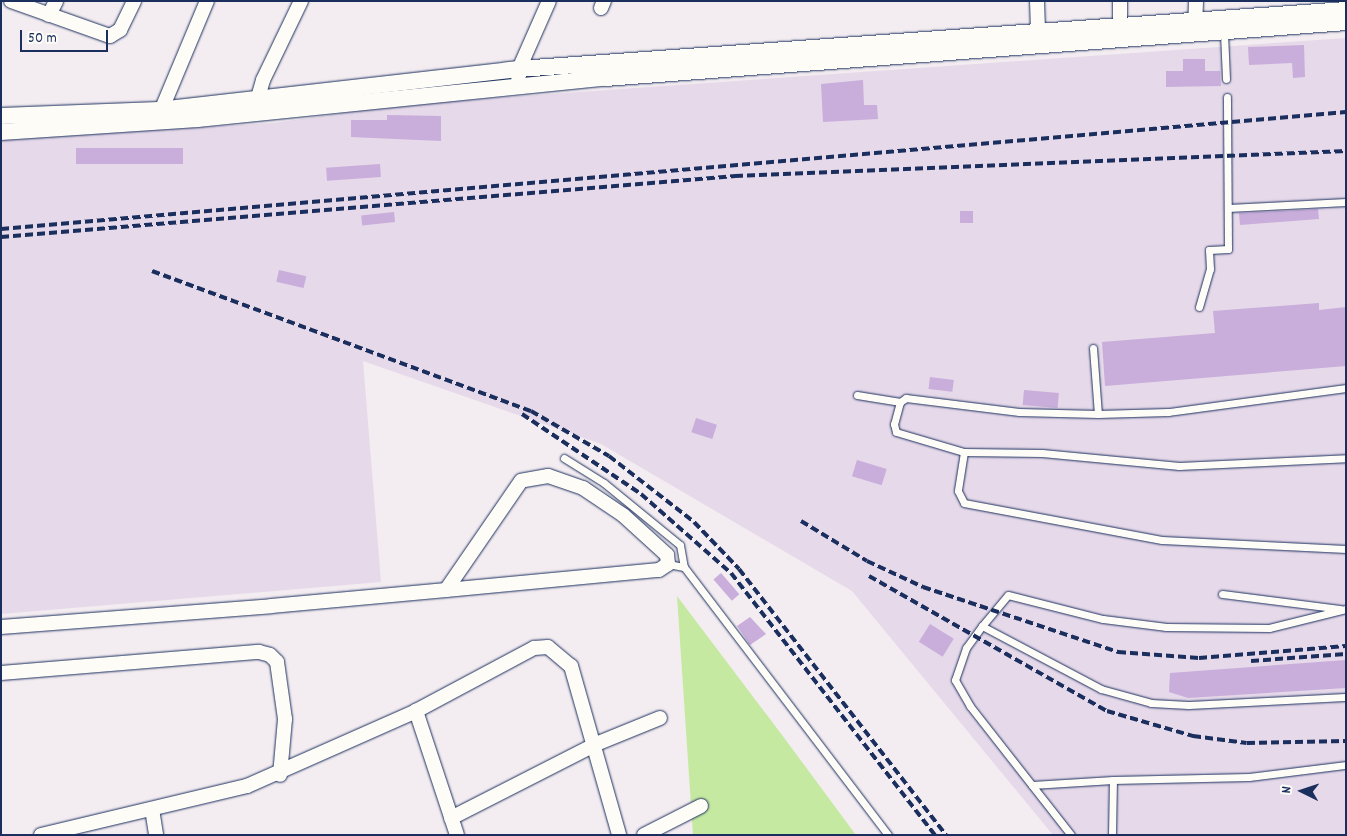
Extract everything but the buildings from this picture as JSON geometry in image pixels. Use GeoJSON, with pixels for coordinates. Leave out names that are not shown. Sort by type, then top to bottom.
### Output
{"type":"FeatureCollection","features":[{"type":"Feature","properties":{"kind":"street"},"geometry":{"type":"LineString","coordinates":[[11,1],[110,36],[120,30],[134,1]]}},
{"type":"Feature","properties":{"kind":"street"},"geometry":{"type":"LineString","coordinates":[[49,15],[56,1]]}},
{"type":"Feature","properties":{"kind":"street"},"geometry":{"type":"LineString","coordinates":[[158,116],[207,1]]}},
{"type":"Feature","properties":{"kind":"street"},"geometry":{"type":"LineString","coordinates":[[255,106],[301,1]]}},
{"type":"Feature","properties":{"kind":"street"},"geometry":{"type":"LineString","coordinates":[[518,86],[519,69],[549,1]]}},
{"type":"Feature","properties":{"kind":"street"},"geometry":{"type":"LineString","coordinates":[[1037,1],[1038,35]]}},
{"type":"Feature","properties":{"kind":"street"},"geometry":{"type":"LineString","coordinates":[[1120,1],[1120,28]]}},
{"type":"Feature","properties":{"kind":"street"},"geometry":{"type":"LineString","coordinates":[[1195,29],[1196,1]]}},
{"type":"Feature","properties":{"kind":"street"},"geometry":{"type":"LineString","coordinates":[[1,132],[255,106],[518,86],[1195,29],[1346,10]]}},
{"type":"Feature","properties":{"kind":"street"},"geometry":{"type":"LineString","coordinates":[[255,106],[519,69],[1120,28],[1195,29],[1224,32],[1346,22]]}},
{"type":"Feature","properties":{"kind":"street"},"geometry":{"type":"LineString","coordinates":[[1,116],[158,116]]}},
{"type":"Feature","properties":{"kind":"street"},"geometry":{"type":"LineString","coordinates":[[1,627],[446,590],[659,570],[668,564],[667,555],[623,514],[583,488],[548,476],[521,481],[446,590]]}},
{"type":"Feature","properties":{"kind":"street"},"geometry":{"type":"LineString","coordinates":[[41,835],[152,809],[280,775],[416,712],[534,648],[548,647],[571,666],[596,744],[619,835]]}},
{"type":"Feature","properties":{"kind":"street"},"geometry":{"type":"LineString","coordinates":[[1,673],[259,652],[270,655],[277,662],[285,719],[280,775]]}},
{"type":"Feature","properties":{"kind":"street"},"geometry":{"type":"LineString","coordinates":[[416,712],[457,835]]}},
{"type":"Feature","properties":{"kind":"street"},"geometry":{"type":"LineString","coordinates":[[451,818],[596,744],[660,718]]}},
{"type":"Feature","properties":{"kind":"street"},"geometry":{"type":"LineString","coordinates":[[644,835],[701,806]]}},
{"type":"Feature","properties":{"kind":"street"},"geometry":{"type":"LineString","coordinates":[[152,809],[156,835]]}},
{"type":"Feature","properties":{"kind":"lane"},"geometry":{"type":"LineString","coordinates":[[1224,32],[1226,79]]}},
{"type":"Feature","properties":{"kind":"lane"},"geometry":{"type":"LineString","coordinates":[[1199,307],[1210,269],[1209,250],[1228,249],[1227,97]]}},
{"type":"Feature","properties":{"kind":"lane"},"geometry":{"type":"LineString","coordinates":[[1228,208],[1346,202]]}},
{"type":"Feature","properties":{"kind":"lane"},"geometry":{"type":"LineString","coordinates":[[1093,348],[1098,414]]}},
{"type":"Feature","properties":{"kind":"lane"},"geometry":{"type":"LineString","coordinates":[[857,395],[900,402],[906,398],[1019,412],[1098,414],[1168,412],[1346,388]]}},
{"type":"Feature","properties":{"kind":"lane"},"geometry":{"type":"LineString","coordinates":[[900,402],[896,432],[964,452],[1042,453],[1179,466],[1346,458]]}},
{"type":"Feature","properties":{"kind":"lane"},"geometry":{"type":"LineString","coordinates":[[964,452],[958,491],[964,503],[1162,540],[1346,549]]}},
{"type":"Feature","properties":{"kind":"lane"},"geometry":{"type":"LineString","coordinates":[[564,458],[604,483],[680,546],[684,567],[888,835]]}},
{"type":"Feature","properties":{"kind":"lane"},"geometry":{"type":"LineString","coordinates":[[668,564],[684,567]]}},
{"type":"Feature","properties":{"kind":"lane"},"geometry":{"type":"LineString","coordinates":[[1072,835],[1032,785],[955,680],[966,648],[1008,594],[1103,619],[1166,627],[1269,628],[1346,610],[1222,594]]}},
{"type":"Feature","properties":{"kind":"lane"},"geometry":{"type":"LineString","coordinates":[[982,626],[1101,690],[1151,703],[1188,705],[1346,696]]}},
{"type":"Feature","properties":{"kind":"lane"},"geometry":{"type":"LineString","coordinates":[[1032,785],[1113,780],[1249,777],[1346,765]]}},
{"type":"Feature","properties":{"kind":"lane"},"geometry":{"type":"LineString","coordinates":[[1112,835],[1113,780]]}},
{"type":"Feature","properties":{"kind":"shaded area"},"geometry":{"type":"Polygon","coordinates":[[[1346,38],[1346,835],[1053,835],[852,591],[601,444],[363,361],[381,582],[1,614],[1,138],[274,123],[407,104],[1346,38]]]}},
{"type":"Feature","properties":{"kind":"green space"},"geometry":{"type":"Polygon","coordinates":[[[677,596],[782,735],[856,835],[693,835],[677,596]]]}},
{"type":"Feature","properties":{"kind":"railway"},"geometry":{"type":"LineString","coordinates":[[1,229],[1346,112]]}},
{"type":"Feature","properties":{"kind":"railway"},"geometry":{"type":"LineString","coordinates":[[1,237],[735,176],[1346,151]]}},
{"type":"Feature","properties":{"kind":"railway"},"geometry":{"type":"LineString","coordinates":[[152,271],[531,411],[609,456],[694,522],[739,569],[946,835]]}},
{"type":"Feature","properties":{"kind":"railway"},"geometry":{"type":"LineString","coordinates":[[522,414],[641,494],[731,573],[935,835]]}},
{"type":"Feature","properties":{"kind":"railway"},"geometry":{"type":"LineString","coordinates":[[801,521],[867,561],[923,587],[1118,652],[1199,658],[1346,646]]}},
{"type":"Feature","properties":{"kind":"railway"},"geometry":{"type":"LineString","coordinates":[[869,576],[1107,711],[1193,736],[1247,743],[1346,741]]}},
{"type":"Feature","properties":{"kind":"railway"},"geometry":{"type":"LineString","coordinates":[[1251,661],[1346,654]]}}]}
